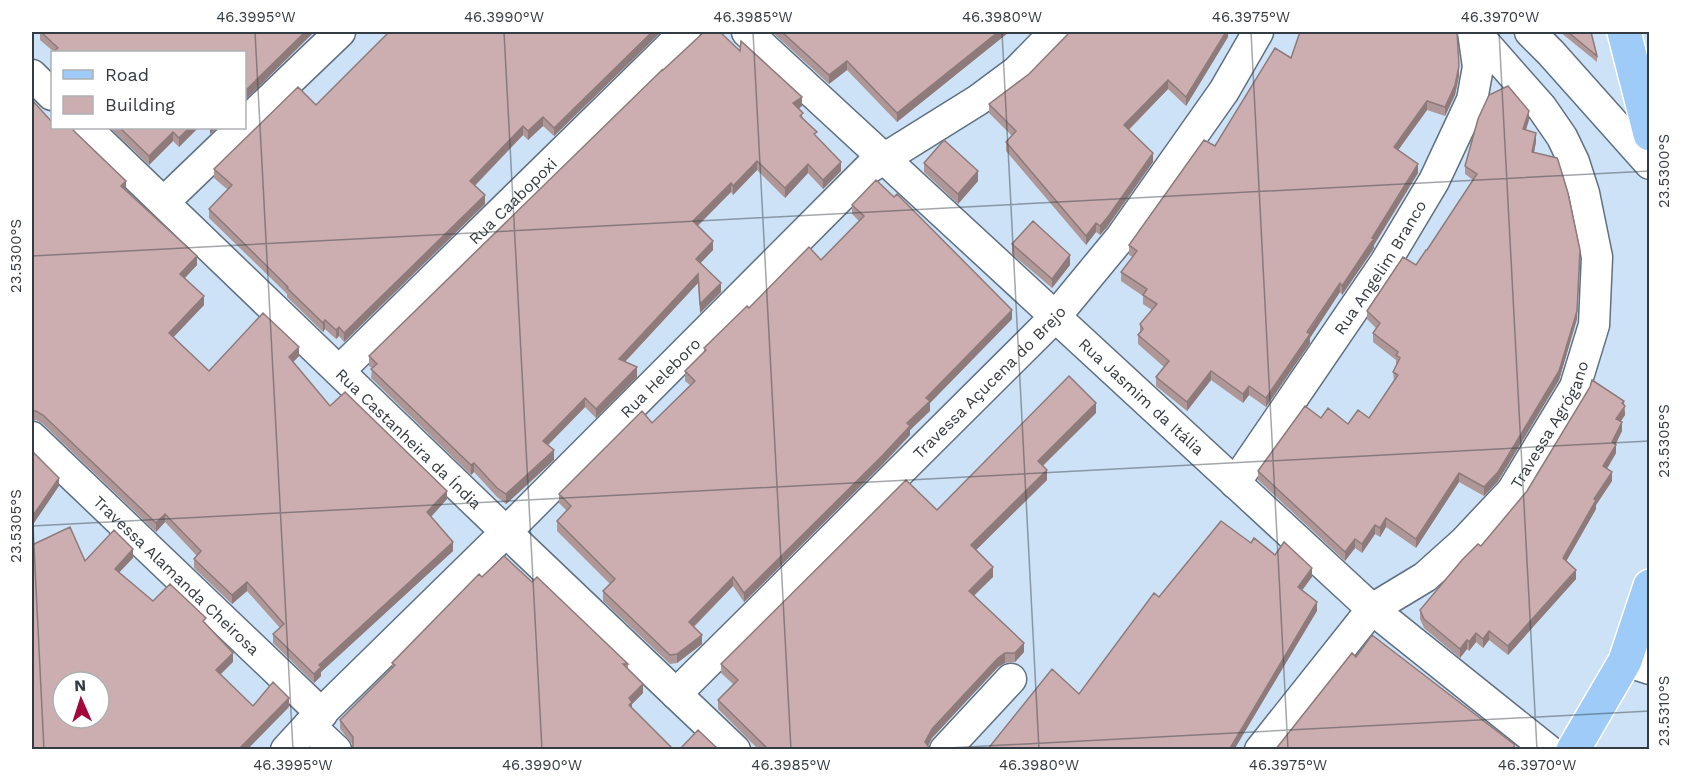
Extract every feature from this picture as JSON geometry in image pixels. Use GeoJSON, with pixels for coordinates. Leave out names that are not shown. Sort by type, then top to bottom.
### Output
{"type":"FeatureCollection","features":[{"type":"Feature","properties":{"kind":"main road"},"geometry":{"type":"LineString","coordinates":[[1624,32],[1650,134]]}},
{"type":"Feature","properties":{"kind":"main road"},"geometry":{"type":"LineString","coordinates":[[1573,750],[1637,665],[1650,586]]}},
{"type":"Feature","properties":{"kind":"street"},"geometry":{"type":"LineString","coordinates":[[246,122],[340,32]]}},
{"type":"Feature","properties":{"kind":"street","name":"Rua Caabopoxi"},"geometry":{"type":"LineString","coordinates":[[339,371],[685,32]]}},
{"type":"Feature","properties":{"kind":"street","name":"Rua Jasmim da Itália"},"geometry":{"type":"LineString","coordinates":[[747,32],[1372,609],[1548,750]]}},
{"type":"Feature","properties":{"kind":"street","name":"Rua Heleboro"},"geometry":{"type":"LineString","coordinates":[[286,750],[869,168],[978,100],[1010,77],[1055,32]]}},
{"type":"Feature","properties":{"kind":"street","name":"Travessa Açucena do Brejo"},"geometry":{"type":"LineString","coordinates":[[676,694],[1055,317],[1121,237],[1224,91],[1258,32]]}},
{"type":"Feature","properties":{"kind":"street","name":"Rua Angelim Branco"},"geometry":{"type":"LineString","coordinates":[[1235,483],[1385,263],[1434,181],[1472,100],[1478,67],[1474,32]]}},
{"type":"Feature","properties":{"kind":"street","name":"Travessa Agrógano"},"geometry":{"type":"LineString","coordinates":[[1260,750],[1372,609],[1425,577],[1464,542],[1512,491],[1575,387],[1594,325],[1597,257],[1584,193],[1574,162],[1562,137],[1542,108],[1474,32]]}},
{"type":"Feature","properties":{"kind":"street"},"geometry":{"type":"LineString","coordinates":[[1530,32],[1650,164]]}},
{"type":"Feature","properties":{"kind":"street","name":"Rua Castanheira da Índia"},"geometry":{"type":"LineString","coordinates":[[87,129],[735,750]]}},
{"type":"Feature","properties":{"kind":"street"},"geometry":{"type":"LineString","coordinates":[[164,202],[240,129]]}},
{"type":"Feature","properties":{"kind":"street","name":"Travessa Alamanda Cheirosa"},"geometry":{"type":"LineString","coordinates":[[32,436],[315,719],[336,750]]}},
{"type":"Feature","properties":{"kind":"street"},"geometry":{"type":"LineString","coordinates":[[945,750],[1011,680]]}},
{"type":"Feature","properties":{"kind":"building"},"geometry":{"type":"Polygon","coordinates":[[[41,32],[305,32],[246,90],[246,51],[54,51],[58,48],[41,32]]]}},
{"type":"Feature","properties":{"kind":"building"},"geometry":{"type":"Polygon","coordinates":[[[389,32],[652,32],[554,128],[543,117],[528,131],[523,126],[470,181],[485,195],[344,333],[339,327],[336,330],[325,320],[323,323],[209,209],[232,185],[214,169],[298,87],[316,105],[389,32]]]}},
{"type":"Feature","properties":{"kind":"building"},"geometry":{"type":"Polygon","coordinates":[[[704,32],[720,32],[740,51],[741,41],[802,97],[793,103],[803,113],[800,116],[817,132],[814,134],[841,162],[823,180],[808,164],[785,188],[757,161],[733,186],[731,183],[693,221],[713,241],[696,259],[721,283],[700,304],[698,274],[619,359],[637,367],[596,409],[585,398],[543,441],[554,450],[506,494],[497,488],[474,463],[471,465],[371,369],[377,364],[369,356],[663,69],[662,71],[704,32]]]}},
{"type":"Feature","properties":{"kind":"building"},"geometry":{"type":"Polygon","coordinates":[[[782,32],[998,32],[897,113],[847,61],[829,75],[782,32]]]}},
{"type":"Feature","properties":{"kind":"building"},"geometry":{"type":"Polygon","coordinates":[[[1069,32],[1226,32],[1186,97],[1168,80],[1124,125],[1153,153],[1107,218],[1100,226],[1096,223],[1086,236],[1006,142],[1016,131],[989,104],[1029,74],[1069,32]]]}},
{"type":"Feature","properties":{"kind":"building"},"geometry":{"type":"Polygon","coordinates":[[[1300,32],[1457,32],[1459,66],[1455,85],[1445,107],[1427,101],[1394,147],[1418,164],[1372,238],[1374,239],[1342,286],[1340,283],[1307,332],[1310,334],[1266,398],[1249,386],[1243,394],[1211,371],[1187,402],[1156,377],[1169,361],[1138,335],[1143,329],[1140,324],[1157,304],[1143,295],[1147,289],[1121,272],[1137,251],[1129,245],[1204,140],[1215,146],[1275,48],[1291,58],[1300,32]]]}},
{"type":"Feature","properties":{"kind":"building"},"geometry":{"type":"Polygon","coordinates":[[[1568,32],[1591,32],[1597,56],[1568,32]]]}},
{"type":"Feature","properties":{"kind":"building"},"geometry":{"type":"Polygon","coordinates":[[[1508,86],[1529,111],[1523,129],[1536,133],[1532,152],[1558,160],[1568,193],[1580,250],[1577,311],[1559,371],[1498,472],[1484,487],[1459,473],[1416,539],[1386,518],[1380,528],[1375,525],[1362,544],[1355,539],[1345,552],[1258,471],[1305,406],[1321,418],[1328,408],[1348,424],[1358,410],[1369,418],[1398,375],[1393,372],[1400,358],[1396,355],[1398,352],[1373,333],[1380,323],[1367,311],[1403,257],[1416,265],[1477,174],[1465,166],[1478,119],[1489,95],[1508,86]]]}},
{"type":"Feature","properties":{"kind":"building"},"geometry":{"type":"Polygon","coordinates":[[[32,100],[51,121],[51,129],[73,129],[126,181],[121,186],[197,256],[180,274],[204,296],[169,333],[209,371],[263,313],[299,347],[289,357],[330,406],[345,392],[447,491],[427,512],[453,542],[319,665],[321,667],[314,674],[273,634],[284,624],[247,582],[232,595],[194,559],[201,551],[165,514],[156,523],[43,415],[32,411],[32,100]]]}},
{"type":"Feature","properties":{"kind":"building"},"geometry":{"type":"Polygon","coordinates":[[[121,129],[188,129],[179,138],[173,132],[149,156],[121,129]]]}},
{"type":"Feature","properties":{"kind":"building"},"geometry":{"type":"Polygon","coordinates":[[[944,140],[978,171],[958,194],[924,163],[944,140]]]}},
{"type":"Feature","properties":{"kind":"building"},"geometry":{"type":"Polygon","coordinates":[[[876,180],[894,197],[897,194],[1012,310],[926,398],[930,401],[907,423],[910,426],[882,456],[744,593],[733,577],[689,622],[702,635],[677,654],[670,655],[603,591],[615,579],[557,521],[571,506],[559,494],[642,411],[652,423],[695,381],[685,371],[706,350],[704,348],[747,306],[749,308],[809,247],[821,260],[864,216],[852,205],[876,180]]]}},
{"type":"Feature","properties":{"kind":"building"},"geometry":{"type":"Polygon","coordinates":[[[1033,221],[1070,255],[1052,279],[1012,244],[1033,221]]]}},
{"type":"Feature","properties":{"kind":"building"},"geometry":{"type":"Polygon","coordinates":[[[1069,376],[1096,403],[1038,461],[1047,470],[971,545],[993,567],[969,591],[1024,643],[1015,653],[1005,653],[998,658],[932,729],[925,742],[931,750],[769,750],[718,700],[738,680],[721,664],[906,480],[937,510],[1069,376]]]}},
{"type":"Feature","properties":{"kind":"building"},"geometry":{"type":"Polygon","coordinates":[[[1592,380],[1624,401],[1622,403],[1625,406],[1616,419],[1622,422],[1612,442],[1616,445],[1603,466],[1612,472],[1594,499],[1596,500],[1563,558],[1576,570],[1508,646],[1489,631],[1483,639],[1476,633],[1460,649],[1424,619],[1420,610],[1462,560],[1478,544],[1481,546],[1527,491],[1590,387],[1592,380]]]}},
{"type":"Feature","properties":{"kind":"building"},"geometry":{"type":"Polygon","coordinates":[[[32,451],[59,478],[32,517],[32,451]]]}},
{"type":"Feature","properties":{"kind":"building"},"geometry":{"type":"Polygon","coordinates":[[[1221,521],[1251,543],[1254,538],[1275,555],[1284,542],[1312,568],[1298,587],[1317,602],[1229,750],[987,750],[1052,669],[1079,694],[1154,593],[1159,597],[1221,521]]]}},
{"type":"Feature","properties":{"kind":"building"},"geometry":{"type":"Polygon","coordinates":[[[70,527],[85,561],[114,530],[133,549],[115,569],[153,601],[170,584],[206,618],[203,621],[233,653],[216,670],[253,706],[273,682],[289,698],[238,750],[32,750],[32,545],[70,527]]]}},
{"type":"Feature","properties":{"kind":"building"},"geometry":{"type":"Polygon","coordinates":[[[504,556],[532,582],[537,577],[628,664],[623,664],[643,684],[629,698],[632,702],[629,705],[674,750],[350,750],[353,746],[353,737],[340,720],[395,665],[392,663],[479,574],[482,577],[504,556]]]}},
{"type":"Feature","properties":{"kind":"building"},"geometry":{"type":"Polygon","coordinates":[[[1372,635],[1515,745],[1512,750],[1275,750],[1352,653],[1356,657],[1372,635]]]}},
{"type":"Feature","properties":{"kind":"building"},"geometry":{"type":"Polygon","coordinates":[[[698,730],[719,750],[679,750],[698,730]]]}}]}
